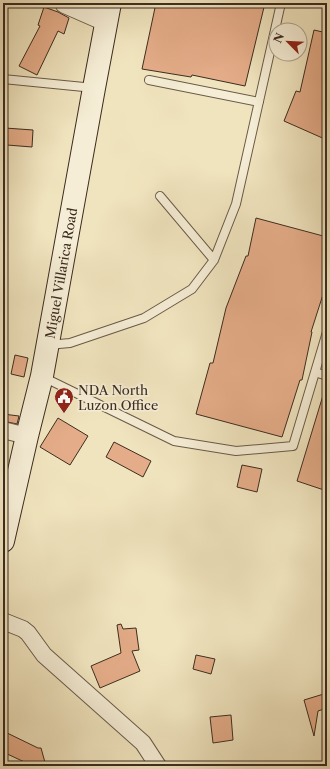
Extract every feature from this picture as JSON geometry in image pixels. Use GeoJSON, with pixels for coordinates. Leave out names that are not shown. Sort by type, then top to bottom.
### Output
{"type":"FeatureCollection","features":[{"type":"Feature","properties":{"kind":"main road","name":"Miguel Villarica Road"},"geometry":{"type":"LineString","coordinates":[[3,541],[42,376],[108,12]]}},
{"type":"Feature","properties":{"kind":"street"},"geometry":{"type":"LineString","coordinates":[[65,3],[108,12]]}},
{"type":"Feature","properties":{"kind":"street"},"geometry":{"type":"LineString","coordinates":[[3,430],[27,436]]}},
{"type":"Feature","properties":{"kind":"street"},"geometry":{"type":"LineString","coordinates":[[3,621],[23,629],[28,633],[44,655],[143,743],[158,766]]}},
{"type":"Feature","properties":{"kind":"lane"},"geometry":{"type":"LineString","coordinates":[[48,345],[70,343],[144,318],[192,289],[214,260],[236,204],[281,3]]}},
{"type":"Feature","properties":{"kind":"lane"},"geometry":{"type":"LineString","coordinates":[[3,79],[94,88]]}},
{"type":"Feature","properties":{"kind":"lane"},"geometry":{"type":"LineString","coordinates":[[149,80],[259,102]]}},
{"type":"Feature","properties":{"kind":"lane"},"geometry":{"type":"LineString","coordinates":[[160,196],[214,260]]}},
{"type":"Feature","properties":{"kind":"lane"},"geometry":{"type":"LineString","coordinates":[[42,376],[174,441],[236,451],[293,446],[327,332]]}},
{"type":"Feature","properties":{"kind":"lane"},"geometry":{"type":"LineString","coordinates":[[314,372],[327,376]]}},
{"type":"Feature","properties":{"kind":"building"},"geometry":{"type":"Polygon","coordinates":[[[156,3],[265,3],[245,86],[192,75],[191,77],[142,69],[156,3]]]}},
{"type":"Feature","properties":{"kind":"building"},"geometry":{"type":"Polygon","coordinates":[[[44,7],[69,18],[64,34],[58,31],[37,75],[19,66],[40,26],[38,25],[44,7]]]}},
{"type":"Feature","properties":{"kind":"building"},"geometry":{"type":"Polygon","coordinates":[[[314,30],[327,33],[327,140],[284,121],[296,91],[300,92],[314,30]]]}},
{"type":"Feature","properties":{"kind":"building"},"geometry":{"type":"Polygon","coordinates":[[[5,128],[33,130],[32,147],[7,145],[5,128]]]}},
{"type":"Feature","properties":{"kind":"building"},"geometry":{"type":"Polygon","coordinates":[[[256,218],[327,237],[327,282],[311,332],[302,380],[300,380],[282,437],[196,414],[210,363],[213,363],[226,308],[246,256],[248,256],[256,218]]]}},
{"type":"Feature","properties":{"kind":"building"},"geometry":{"type":"Polygon","coordinates":[[[15,355],[28,358],[24,377],[11,374],[15,355]]]}},
{"type":"Feature","properties":{"kind":"building"},"geometry":{"type":"Polygon","coordinates":[[[324,392],[327,392],[327,491],[297,481],[324,392]]]}},
{"type":"Feature","properties":{"kind":"building"},"geometry":{"type":"Polygon","coordinates":[[[3,414],[19,416],[17,424],[3,421],[3,414]]]}},
{"type":"Feature","properties":{"kind":"building"},"geometry":{"type":"Polygon","coordinates":[[[58,418],[88,436],[70,465],[40,447],[58,418]]]}},
{"type":"Feature","properties":{"kind":"building"},"geometry":{"type":"Polygon","coordinates":[[[114,442],[151,461],[143,477],[106,457],[114,442]]]}},
{"type":"Feature","properties":{"kind":"building"},"geometry":{"type":"Polygon","coordinates":[[[242,465],[262,469],[257,492],[237,487],[242,465]]]}},
{"type":"Feature","properties":{"kind":"building"},"geometry":{"type":"Polygon","coordinates":[[[121,624],[123,629],[136,628],[139,650],[132,651],[140,671],[100,688],[91,666],[121,653],[117,625],[121,624]]]}},
{"type":"Feature","properties":{"kind":"building"},"geometry":{"type":"Polygon","coordinates":[[[196,655],[215,659],[211,674],[193,669],[196,655]]]}},
{"type":"Feature","properties":{"kind":"building"},"geometry":{"type":"Polygon","coordinates":[[[327,693],[327,708],[318,711],[314,736],[304,700],[327,693]]]}},
{"type":"Feature","properties":{"kind":"building"},"geometry":{"type":"Polygon","coordinates":[[[231,715],[233,740],[213,743],[210,717],[231,715]]]}},
{"type":"Feature","properties":{"kind":"building"},"geometry":{"type":"Polygon","coordinates":[[[3,731],[38,748],[41,748],[46,766],[33,766],[3,752],[3,731]]]}},
{"type":"Feature","properties":{"kind":"place","name":"NDA North Luzon Office"},"geometry":{"type":"Point","coordinates":[64,414]}}]}
